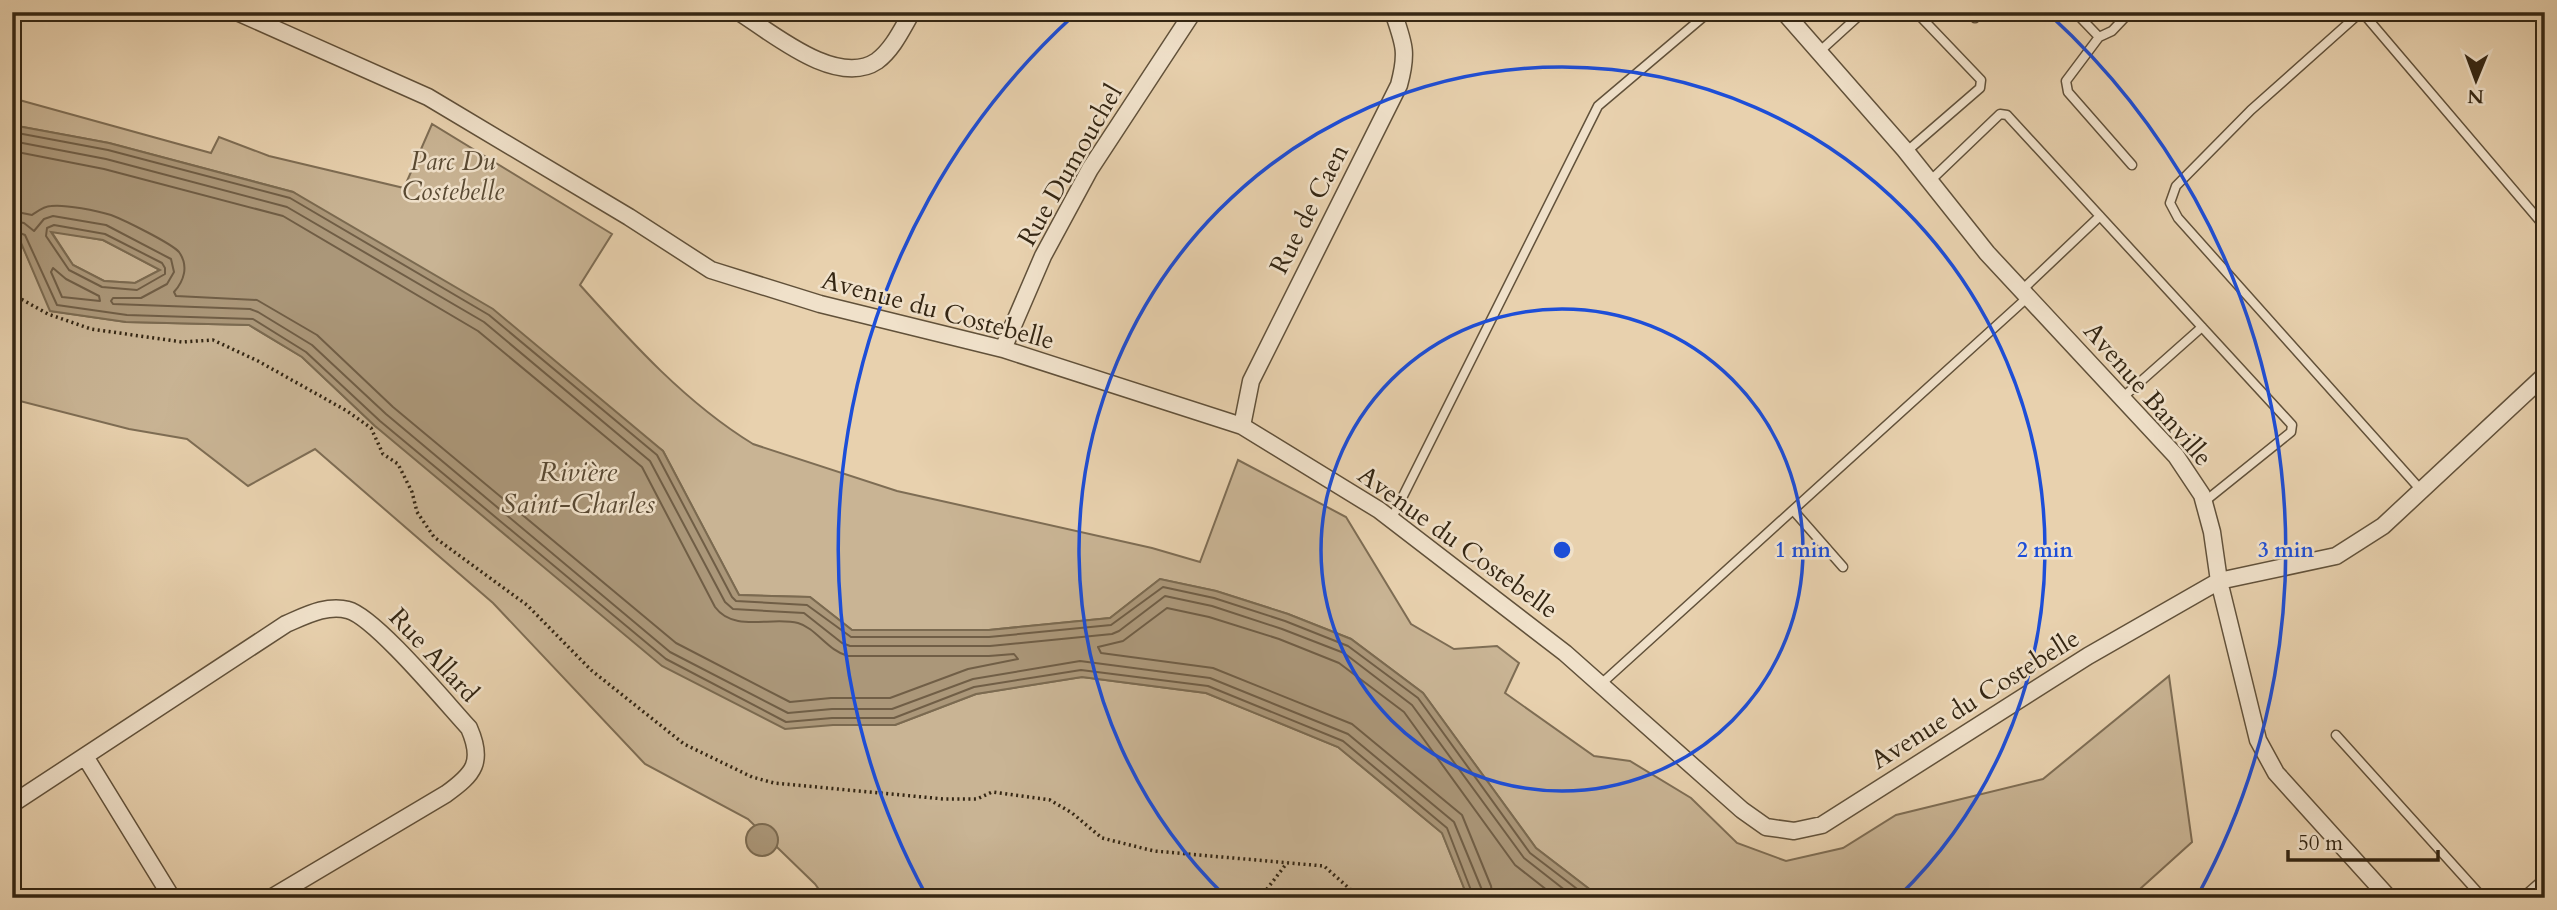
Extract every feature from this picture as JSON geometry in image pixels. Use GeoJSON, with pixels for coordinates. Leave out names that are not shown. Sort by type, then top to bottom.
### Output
{"type":"FeatureCollection","features":[{"type":"Feature","properties":{"kind":"street","name":"Avenue du Costebelle"},"geometry":{"type":"LineString","coordinates":[[237,12],[428,97],[629,217],[711,270],[820,304],[1003,349],[1242,426],[1391,520],[1566,653],[1742,810],[1766,827],[1794,831],[1822,825],[2088,656],[2219,581],[2336,556],[2383,526],[2545,375]]}},
{"type":"Feature","properties":{"kind":"street"},"geometry":{"type":"LineString","coordinates":[[739,12],[814,59],[837,67],[855,69],[876,62],[892,46],[912,12]]}},
{"type":"Feature","properties":{"kind":"street","name":"Rue Dumouchel"},"geometry":{"type":"LineString","coordinates":[[1003,349],[1043,256],[1090,169],[1193,12]]}},
{"type":"Feature","properties":{"kind":"street","name":"Rue de Caen"},"geometry":{"type":"LineString","coordinates":[[1242,426],[1251,381],[1399,85],[1405,62],[1402,40],[1393,12]]}},
{"type":"Feature","properties":{"kind":"street","name":"Avenue Banville"},"geometry":{"type":"LineString","coordinates":[[1784,12],[1906,152],[1987,253],[2176,456],[2202,495],[2212,532],[2219,581],[2258,740],[2276,773],[2389,898]]}},
{"type":"Feature","properties":{"kind":"street","name":"Rue Allard"},"geometry":{"type":"LineString","coordinates":[[12,804],[86,758],[286,624],[317,610],[348,610],[371,622],[469,728],[476,745],[476,762],[468,779],[446,794],[271,898]]}},
{"type":"Feature","properties":{"kind":"street"},"geometry":{"type":"LineString","coordinates":[[86,758],[172,898]]}},
{"type":"Feature","properties":{"kind":"street"},"geometry":{"type":"LineString","coordinates":[[2528,898],[2545,883]]}},
{"type":"Feature","properties":{"kind":"lane"},"geometry":{"type":"LineString","coordinates":[[1391,520],[1598,106],[1709,12]]}},
{"type":"Feature","properties":{"kind":"lane"},"geometry":{"type":"LineString","coordinates":[[1819,52],[1863,12]]}},
{"type":"Feature","properties":{"kind":"lane"},"geometry":{"type":"LineString","coordinates":[[1906,152],[1980,88],[1981,80],[1916,12]]}},
{"type":"Feature","properties":{"kind":"lane"},"geometry":{"type":"LineString","coordinates":[[2075,12],[2099,37]]}},
{"type":"Feature","properties":{"kind":"lane"},"geometry":{"type":"LineString","coordinates":[[2130,12],[2112,32],[2099,37],[2066,81],[2068,92],[2132,165]]}},
{"type":"Feature","properties":{"kind":"lane"},"geometry":{"type":"LineString","coordinates":[[2420,489],[2178,218],[2170,203],[2176,186],[2251,110],[2361,12],[2545,227]]}},
{"type":"Feature","properties":{"kind":"lane"},"geometry":{"type":"LineString","coordinates":[[1930,181],[2000,114],[2007,115],[2292,425],[2291,432],[2204,502]]}},
{"type":"Feature","properties":{"kind":"lane"},"geometry":{"type":"LineString","coordinates":[[1601,684],[1793,510],[2025,293],[2100,216]]}},
{"type":"Feature","properties":{"kind":"lane"},"geometry":{"type":"LineString","coordinates":[[2122,398],[2202,327]]}},
{"type":"Feature","properties":{"kind":"lane"},"geometry":{"type":"LineString","coordinates":[[1793,510],[1843,567]]}},
{"type":"Feature","properties":{"kind":"lane"},"geometry":{"type":"LineString","coordinates":[[2336,735],[2483,898]]}},
{"type":"Feature","properties":{"kind":"path"},"geometry":{"type":"LineString","coordinates":[[12,294],[48,314],[91,329],[182,342],[213,341],[258,361],[347,411],[371,428],[383,454],[398,464],[412,492],[417,512],[434,537],[527,605],[591,670],[684,744],[752,777],[774,783],[944,799],[977,799],[992,792],[1050,800],[1072,813],[1102,838],[1154,851],[1324,866],[1360,898]]}},
{"type":"Feature","properties":{"kind":"path"},"geometry":{"type":"LineString","coordinates":[[1260,898],[1287,863]]}},
{"type":"Feature","properties":{"kind":"green space","name":"Parc Du Costebelle"},"geometry":{"type":"Polygon","coordinates":[[[12,98],[211,153],[219,137],[269,156],[404,188],[432,124],[612,234],[580,285],[661,371],[705,410],[753,444],[897,491],[1152,548],[1200,562],[1238,460],[1346,517],[1411,624],[1454,649],[1497,646],[1519,663],[1505,693],[1594,756],[1630,761],[1691,798],[1737,843],[1786,861],[1843,848],[1896,815],[2043,779],[2169,676],[2192,842],[2130,898],[1601,898],[1536,848],[1423,693],[1351,639],[1288,614],[1216,591],[1160,579],[1110,618],[989,630],[852,630],[810,597],[739,595],[663,451],[293,192],[109,143],[12,125],[12,98]]]}},
{"type":"Feature","properties":{"kind":"green space"},"geometry":{"type":"Polygon","coordinates":[[[51,231],[103,240],[160,270],[135,283],[104,281],[73,265],[51,231]]]}},
{"type":"Feature","properties":{"kind":"green space"},"geometry":{"type":"Polygon","coordinates":[[[19,238],[51,311],[126,322],[249,325],[302,357],[375,426],[833,725],[895,725],[976,694],[1082,677],[1206,693],[1338,747],[1442,833],[1468,898],[825,898],[815,884],[748,819],[645,764],[493,603],[315,449],[248,486],[187,439],[129,429],[12,399],[12,277],[19,238]]]}},
{"type":"Feature","properties":{"kind":"water","name":"Rivière Saint-Charles"},"geometry":{"type":"Polygon","coordinates":[[[12,125],[109,143],[293,192],[493,309],[663,451],[739,595],[810,597],[852,630],[989,630],[1110,618],[1160,579],[1216,591],[1288,614],[1351,639],[1423,693],[1536,848],[1601,898],[1468,898],[1442,833],[1338,747],[1206,693],[1082,677],[976,694],[895,725],[833,725],[785,729],[662,666],[375,426],[302,357],[249,325],[126,322],[50,311],[19,238],[12,236],[12,125]],[[51,232],[73,265],[104,281],[135,283],[160,270],[103,240],[51,232]]]}},
{"type":"Feature","properties":{"kind":"water"},"geometry":{"type":"Polygon","coordinates":[[[762,824],[773,829],[778,840],[773,851],[762,856],[751,851],[746,840],[751,829],[762,824]]]}}]}
